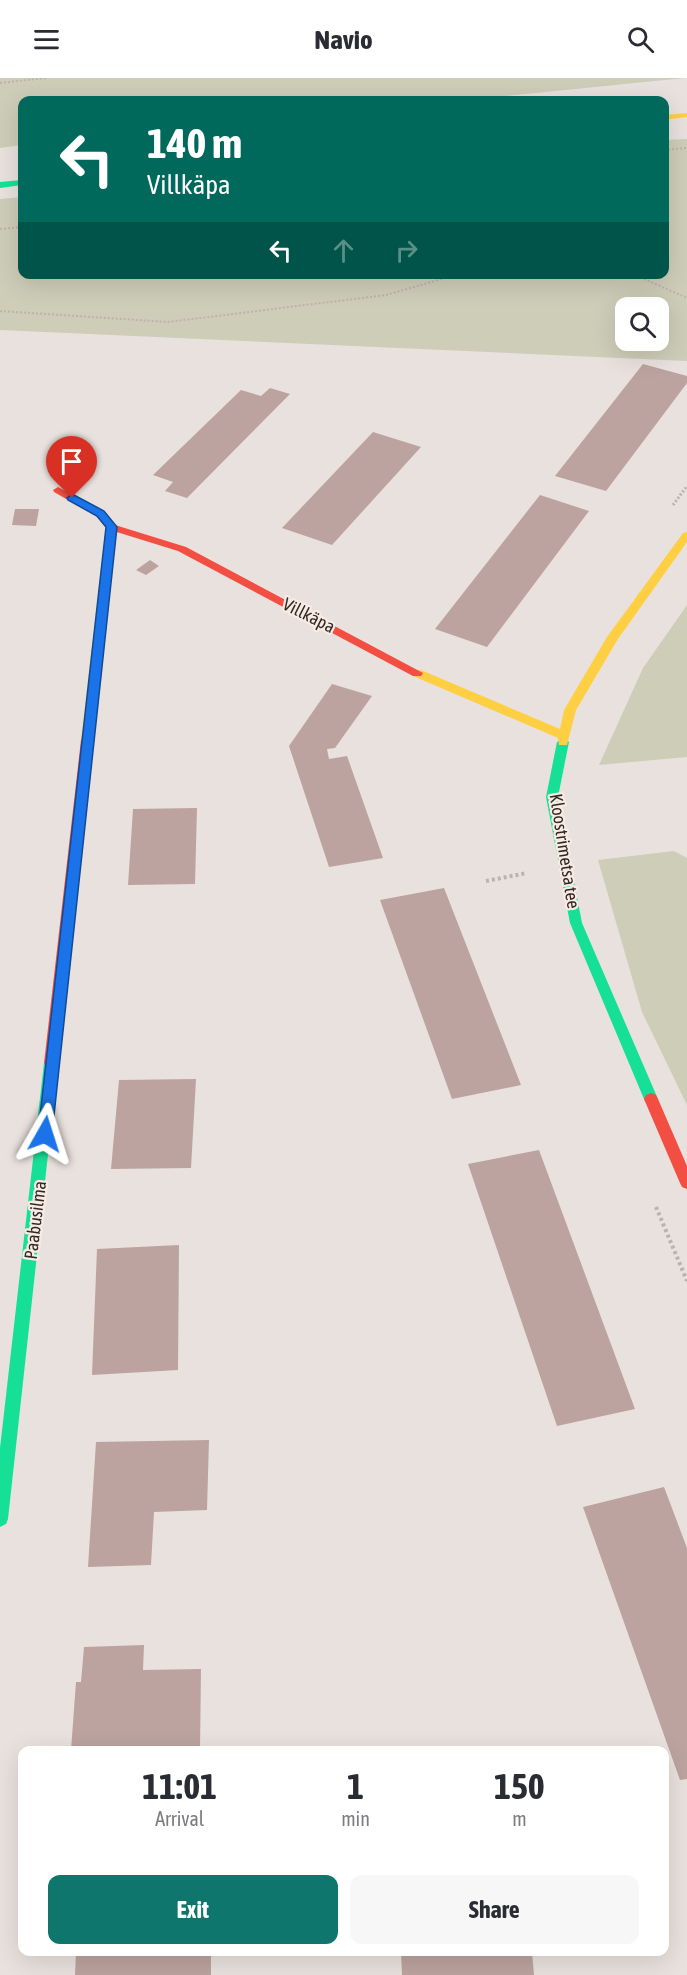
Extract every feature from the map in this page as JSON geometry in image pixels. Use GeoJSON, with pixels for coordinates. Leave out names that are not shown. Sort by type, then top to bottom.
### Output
{"type":"FeatureCollection","features":[{"type":"Feature","properties":{"kind":"street"},"geometry":{"type":"LineString","coordinates":[[669,117],[687,115]]}},
{"type":"Feature","properties":{"kind":"street"},"geometry":{"type":"LineString","coordinates":[[0,185],[18,183]]}},
{"type":"Feature","properties":{"kind":"street","name":"Villkäpa"},"geometry":{"type":"LineString","coordinates":[[58,490],[100,514],[111,527],[182,549],[435,681],[565,736]]}},
{"type":"Feature","properties":{"kind":"street","name":"Paabusilma"},"geometry":{"type":"LineString","coordinates":[[0,1519],[111,527]]}},
{"type":"Feature","properties":{"kind":"street","name":"Kloostrimetsa tee"},"geometry":{"type":"LineString","coordinates":[[687,534],[613,637],[570,710],[552,797],[576,923],[687,1183]]}},
{"type":"Feature","properties":{"kind":"path"},"geometry":{"type":"LineString","coordinates":[[0,84],[45,78]]}},
{"type":"Feature","properties":{"kind":"path"},"geometry":{"type":"LineString","coordinates":[[669,150],[687,148]]}},
{"type":"Feature","properties":{"kind":"path"},"geometry":{"type":"LineString","coordinates":[[0,229],[18,227]]}},
{"type":"Feature","properties":{"kind":"path"},"geometry":{"type":"LineString","coordinates":[[0,311],[168,322],[386,294],[441,279]]}},
{"type":"Feature","properties":{"kind":"path"},"geometry":{"type":"LineString","coordinates":[[644,279],[687,298]]}},
{"type":"Feature","properties":{"kind":"path"},"geometry":{"type":"LineString","coordinates":[[486,881],[527,872]]}},
{"type":"Feature","properties":{"kind":"green space"},"geometry":{"type":"Polygon","coordinates":[[[0,78],[685,78],[505,96],[18,96],[18,146],[0,148],[0,78]]]}},
{"type":"Feature","properties":{"kind":"green space"},"geometry":{"type":"Polygon","coordinates":[[[687,139],[687,361],[0,330],[0,199],[18,197],[18,279],[669,279],[669,140],[687,139]]]}},
{"type":"Feature","properties":{"kind":"green space"},"geometry":{"type":"Polygon","coordinates":[[[687,605],[687,757],[599,765],[643,668],[687,605]]]}},
{"type":"Feature","properties":{"kind":"green space"},"geometry":{"type":"Polygon","coordinates":[[[674,851],[687,858],[687,1105],[642,1012],[598,860],[674,851]]]}},
{"type":"Feature","properties":{"kind":"building"},"geometry":{"type":"Polygon","coordinates":[[[643,364],[687,376],[687,383],[606,491],[555,476],[643,364]]]}},
{"type":"Feature","properties":{"kind":"building"},"geometry":{"type":"Polygon","coordinates":[[[270,388],[290,394],[187,498],[165,491],[173,482],[153,475],[241,390],[261,396],[270,388]]]}},
{"type":"Feature","properties":{"kind":"building"},"geometry":{"type":"Polygon","coordinates":[[[373,432],[421,447],[332,545],[282,528],[373,432]]]}},
{"type":"Feature","properties":{"kind":"building"},"geometry":{"type":"Polygon","coordinates":[[[540,495],[589,511],[487,647],[435,629],[540,495]]]}},
{"type":"Feature","properties":{"kind":"building"},"geometry":{"type":"Polygon","coordinates":[[[15,509],[39,509],[36,526],[12,525],[15,509]]]}},
{"type":"Feature","properties":{"kind":"building"},"geometry":{"type":"Polygon","coordinates":[[[150,560],[159,566],[146,575],[136,570],[150,560]]]}},
{"type":"Feature","properties":{"kind":"building"},"geometry":{"type":"Polygon","coordinates":[[[332,684],[372,696],[335,748],[327,749],[329,759],[347,756],[383,858],[329,867],[289,746],[332,684]]]}},
{"type":"Feature","properties":{"kind":"building"},"geometry":{"type":"Polygon","coordinates":[[[197,808],[195,884],[128,885],[133,809],[197,808]]]}},
{"type":"Feature","properties":{"kind":"building"},"geometry":{"type":"Polygon","coordinates":[[[444,888],[521,1085],[452,1099],[380,900],[444,888]]]}},
{"type":"Feature","properties":{"kind":"building"},"geometry":{"type":"Polygon","coordinates":[[[196,1079],[191,1168],[111,1169],[119,1080],[196,1079]]]}},
{"type":"Feature","properties":{"kind":"building"},"geometry":{"type":"Polygon","coordinates":[[[539,1150],[635,1409],[557,1426],[468,1164],[539,1150]]]}},
{"type":"Feature","properties":{"kind":"building"},"geometry":{"type":"Polygon","coordinates":[[[179,1245],[178,1370],[92,1375],[97,1249],[179,1245]]]}},
{"type":"Feature","properties":{"kind":"building"},"geometry":{"type":"Polygon","coordinates":[[[209,1440],[207,1510],[154,1512],[151,1565],[88,1567],[96,1442],[209,1440]]]}},
{"type":"Feature","properties":{"kind":"building"},"geometry":{"type":"Polygon","coordinates":[[[664,1487],[687,1548],[687,1779],[680,1780],[583,1507],[664,1487]]]}},
{"type":"Feature","properties":{"kind":"building"},"geometry":{"type":"Polygon","coordinates":[[[144,1645],[143,1670],[201,1669],[200,1746],[71,1746],[76,1682],[81,1682],[84,1647],[144,1645]]]}},
{"type":"Feature","properties":{"kind":"building"},"geometry":{"type":"Polygon","coordinates":[[[76,1956],[211,1956],[211,1975],[75,1975],[76,1956]]]}},
{"type":"Feature","properties":{"kind":"building"},"geometry":{"type":"Polygon","coordinates":[[[401,1956],[532,1956],[534,1975],[402,1975],[401,1956]]]}},
{"type":"Feature","properties":{"kind":"traffic: fast"},"geometry":{"type":"LineString","coordinates":[[0,185],[18,183]]}},
{"type":"Feature","properties":{"kind":"traffic: fast"},"geometry":{"type":"LineString","coordinates":[[563,742],[552,797],[576,923],[651,1099]]}},
{"type":"Feature","properties":{"kind":"traffic: fast"},"geometry":{"type":"LineString","coordinates":[[0,1519],[51,1063]]}},
{"type":"Feature","properties":{"kind":"traffic: slow"},"geometry":{"type":"LineString","coordinates":[[669,117],[687,115]]}},
{"type":"Feature","properties":{"kind":"traffic: slow"},"geometry":{"type":"LineString","coordinates":[[87,740],[111,527]]}},
{"type":"Feature","properties":{"kind":"traffic: slow"},"geometry":{"type":"LineString","coordinates":[[563,742],[570,710],[613,637],[687,535]]}},
{"type":"Feature","properties":{"kind":"traffic: slow"},"geometry":{"type":"LineString","coordinates":[[417,673],[565,736]]}},
{"type":"Feature","properties":{"kind":"traffic: jam"},"geometry":{"type":"LineString","coordinates":[[58,490],[100,514],[111,527],[182,549],[417,673]]}},
{"type":"Feature","properties":{"kind":"traffic: jam"},"geometry":{"type":"LineString","coordinates":[[51,1063],[87,740]]}},
{"type":"Feature","properties":{"kind":"traffic: jam"},"geometry":{"type":"LineString","coordinates":[[651,1099],[687,1183]]}},
{"type":"Feature","properties":{"kind":"route"},"geometry":{"type":"LineString","coordinates":[[45,1134],[111,527],[100,514],[72,498]]}}]}
